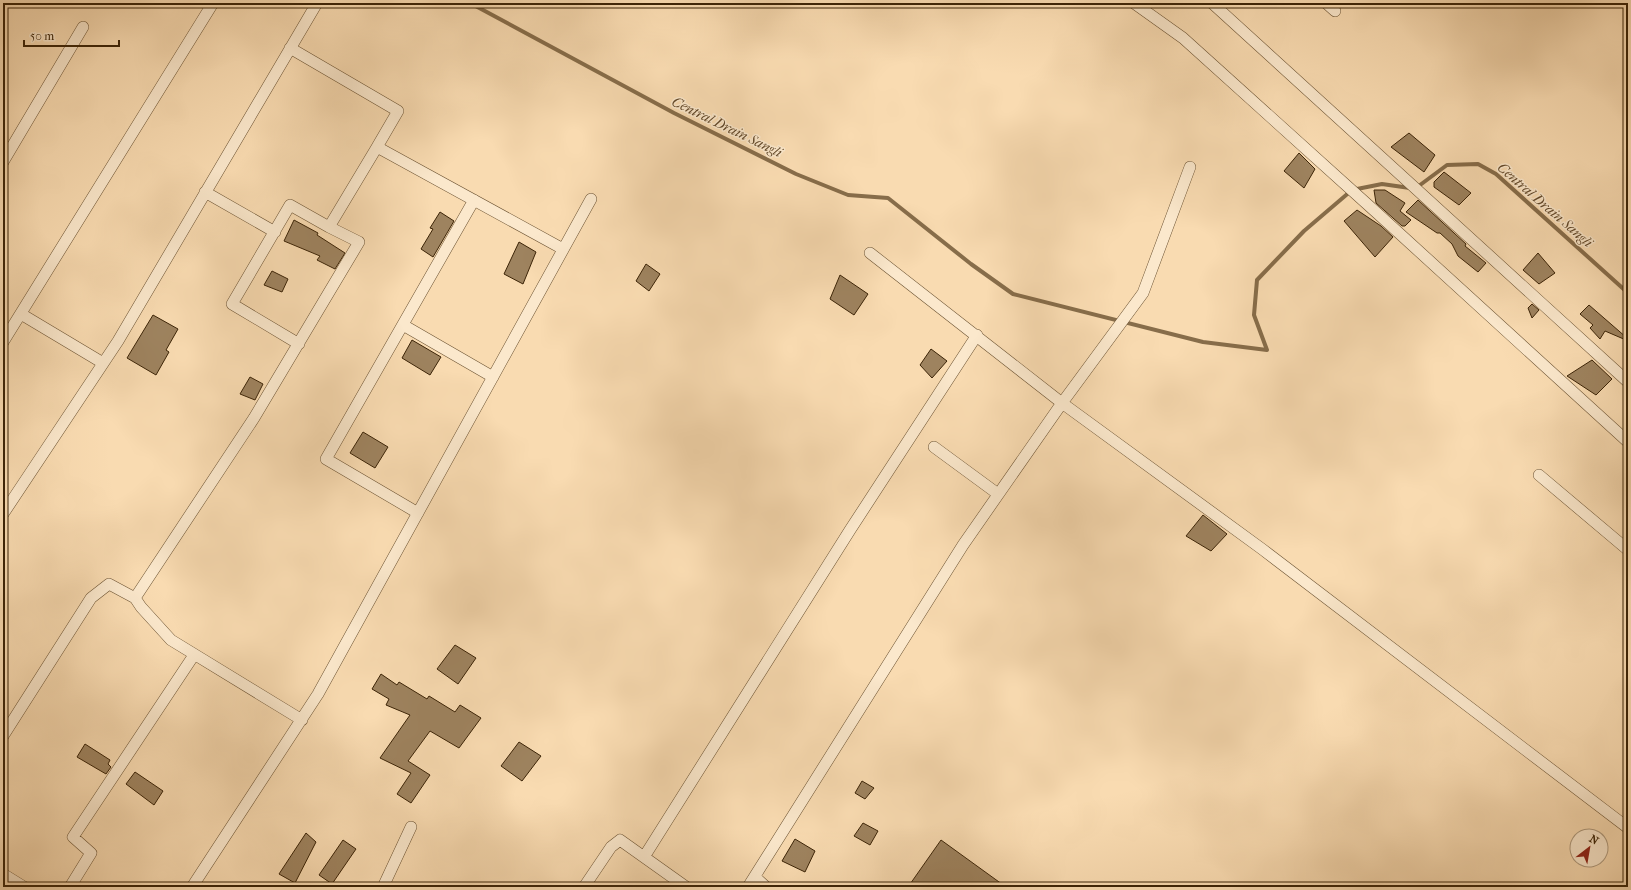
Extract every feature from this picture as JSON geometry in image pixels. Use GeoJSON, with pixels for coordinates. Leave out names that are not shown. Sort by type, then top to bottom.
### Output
{"type":"FeatureCollection","features":[{"type":"Feature","properties":{"kind":"street"},"geometry":{"type":"LineString","coordinates":[[3,342],[213,3]]}},
{"type":"Feature","properties":{"kind":"street"},"geometry":{"type":"LineString","coordinates":[[3,514],[118,342],[317,3]]}},
{"type":"Feature","properties":{"kind":"street"},"geometry":{"type":"LineString","coordinates":[[1134,3],[1183,38],[1628,442]]}},
{"type":"Feature","properties":{"kind":"street"},"geometry":{"type":"LineString","coordinates":[[1212,3],[1628,382]]}},
{"type":"Feature","properties":{"kind":"street"},"geometry":{"type":"LineString","coordinates":[[1326,3],[1335,11]]}},
{"type":"Feature","properties":{"kind":"street"},"geometry":{"type":"LineString","coordinates":[[3,162],[83,27]]}},
{"type":"Feature","properties":{"kind":"street"},"geometry":{"type":"LineString","coordinates":[[290,48],[398,111],[329,227]]}},
{"type":"Feature","properties":{"kind":"street"},"geometry":{"type":"LineString","coordinates":[[377,147],[563,249]]}},
{"type":"Feature","properties":{"kind":"street"},"geometry":{"type":"LineString","coordinates":[[748,887],[963,545],[1062,402],[1143,293],[1190,167]]}},
{"type":"Feature","properties":{"kind":"street"},"geometry":{"type":"LineString","coordinates":[[205,192],[275,232]]}},
{"type":"Feature","properties":{"kind":"street"},"geometry":{"type":"LineString","coordinates":[[192,887],[318,694],[591,199]]}},
{"type":"Feature","properties":{"kind":"street"},"geometry":{"type":"LineString","coordinates":[[418,513],[326,459],[474,200]]}},
{"type":"Feature","properties":{"kind":"street"},"geometry":{"type":"LineString","coordinates":[[135,598],[254,418],[299,344],[359,242],[290,205],[232,304],[299,344]]}},
{"type":"Feature","properties":{"kind":"street"},"geometry":{"type":"LineString","coordinates":[[870,253],[1062,402],[1262,549],[1628,828]]}},
{"type":"Feature","properties":{"kind":"street"},"geometry":{"type":"LineString","coordinates":[[21,314],[103,364]]}},
{"type":"Feature","properties":{"kind":"street"},"geometry":{"type":"LineString","coordinates":[[403,325],[493,377]]}},
{"type":"Feature","properties":{"kind":"street"},"geometry":{"type":"LineString","coordinates":[[644,857],[850,530],[976,335]]}},
{"type":"Feature","properties":{"kind":"street"},"geometry":{"type":"LineString","coordinates":[[934,447],[998,494]]}},
{"type":"Feature","properties":{"kind":"street"},"geometry":{"type":"LineString","coordinates":[[1539,475],[1628,550]]}},
{"type":"Feature","properties":{"kind":"street"},"geometry":{"type":"LineString","coordinates":[[3,736],[91,598],[109,584],[135,598],[141,607],[171,640],[302,720]]}},
{"type":"Feature","properties":{"kind":"street"},"geometry":{"type":"LineString","coordinates":[[70,887],[91,852],[73,837],[194,655]]}},
{"type":"Feature","properties":{"kind":"street"},"geometry":{"type":"LineString","coordinates":[[383,887],[411,827]]}},
{"type":"Feature","properties":{"kind":"street"},"geometry":{"type":"LineString","coordinates":[[584,887],[611,846],[620,840],[686,887]]}},
{"type":"Feature","properties":{"kind":"street"},"geometry":{"type":"LineString","coordinates":[[3,874],[24,887]]}},
{"type":"Feature","properties":{"kind":"street"},"geometry":{"type":"LineString","coordinates":[[755,877],[766,887]]}},
{"type":"Feature","properties":{"kind":"building"},"geometry":{"type":"Polygon","coordinates":[[[1409,133],[1435,155],[1424,172],[1391,147],[1409,133]]]}},
{"type":"Feature","properties":{"kind":"building"},"geometry":{"type":"Polygon","coordinates":[[[1299,153],[1315,169],[1304,188],[1284,171],[1299,153]]]}},
{"type":"Feature","properties":{"kind":"building"},"geometry":{"type":"Polygon","coordinates":[[[1444,172],[1471,193],[1459,205],[1434,187],[1434,182],[1444,172]]]}},
{"type":"Feature","properties":{"kind":"building"},"geometry":{"type":"Polygon","coordinates":[[[1374,190],[1385,190],[1405,203],[1400,211],[1411,220],[1405,226],[1402,226],[1376,203],[1374,190]]]}},
{"type":"Feature","properties":{"kind":"building"},"geometry":{"type":"Polygon","coordinates":[[[1418,200],[1466,244],[1465,246],[1486,263],[1478,272],[1458,256],[1452,244],[1440,233],[1437,233],[1406,212],[1418,200]]]}},
{"type":"Feature","properties":{"kind":"building"},"geometry":{"type":"Polygon","coordinates":[[[1357,210],[1381,226],[1393,237],[1375,257],[1344,221],[1357,210]]]}},
{"type":"Feature","properties":{"kind":"building"},"geometry":{"type":"Polygon","coordinates":[[[440,212],[454,221],[433,257],[421,249],[433,229],[430,228],[440,212]]]}},
{"type":"Feature","properties":{"kind":"building"},"geometry":{"type":"Polygon","coordinates":[[[294,220],[318,233],[317,235],[345,253],[335,269],[317,260],[320,256],[284,241],[294,220]]]}},
{"type":"Feature","properties":{"kind":"building"},"geometry":{"type":"Polygon","coordinates":[[[519,242],[536,252],[523,284],[504,274],[519,242]]]}},
{"type":"Feature","properties":{"kind":"building"},"geometry":{"type":"Polygon","coordinates":[[[1538,253],[1555,273],[1539,284],[1523,270],[1538,253]]]}},
{"type":"Feature","properties":{"kind":"building"},"geometry":{"type":"Polygon","coordinates":[[[646,264],[660,274],[649,291],[636,281],[646,264]]]}},
{"type":"Feature","properties":{"kind":"building"},"geometry":{"type":"Polygon","coordinates":[[[272,271],[288,279],[282,292],[264,285],[272,271]]]}},
{"type":"Feature","properties":{"kind":"building"},"geometry":{"type":"Polygon","coordinates":[[[840,275],[868,294],[854,315],[830,299],[840,275]]]}},
{"type":"Feature","properties":{"kind":"building"},"geometry":{"type":"Polygon","coordinates":[[[1532,304],[1539,310],[1532,318],[1528,308],[1532,304]]]}},
{"type":"Feature","properties":{"kind":"building"},"geometry":{"type":"Polygon","coordinates":[[[1589,305],[1627,338],[1626,340],[1605,331],[1600,339],[1590,328],[1593,325],[1580,314],[1589,305]]]}},
{"type":"Feature","properties":{"kind":"building"},"geometry":{"type":"Polygon","coordinates":[[[153,315],[178,329],[166,350],[169,352],[156,375],[127,358],[153,315]]]}},
{"type":"Feature","properties":{"kind":"building"},"geometry":{"type":"Polygon","coordinates":[[[412,340],[441,357],[430,375],[402,358],[412,340]]]}},
{"type":"Feature","properties":{"kind":"building"},"geometry":{"type":"Polygon","coordinates":[[[931,349],[947,361],[932,378],[920,365],[931,349]]]}},
{"type":"Feature","properties":{"kind":"building"},"geometry":{"type":"Polygon","coordinates":[[[1592,360],[1612,379],[1596,395],[1567,376],[1592,360]]]}},
{"type":"Feature","properties":{"kind":"building"},"geometry":{"type":"Polygon","coordinates":[[[250,377],[263,384],[255,400],[240,394],[250,377]]]}},
{"type":"Feature","properties":{"kind":"building"},"geometry":{"type":"Polygon","coordinates":[[[363,432],[388,447],[375,468],[350,453],[363,432]]]}},
{"type":"Feature","properties":{"kind":"building"},"geometry":{"type":"Polygon","coordinates":[[[1203,515],[1227,534],[1211,551],[1186,536],[1203,515]]]}},
{"type":"Feature","properties":{"kind":"building"},"geometry":{"type":"Polygon","coordinates":[[[455,645],[476,658],[458,684],[437,669],[455,645]]]}},
{"type":"Feature","properties":{"kind":"building"},"geometry":{"type":"Polygon","coordinates":[[[381,674],[397,685],[399,682],[427,699],[429,696],[455,712],[460,705],[481,718],[459,748],[430,731],[408,761],[430,775],[411,803],[397,794],[411,773],[380,758],[410,715],[386,705],[389,699],[372,689],[381,674]]]}},
{"type":"Feature","properties":{"kind":"building"},"geometry":{"type":"Polygon","coordinates":[[[519,742],[541,756],[522,781],[501,766],[519,742]]]}},
{"type":"Feature","properties":{"kind":"building"},"geometry":{"type":"Polygon","coordinates":[[[85,744],[110,760],[108,764],[111,767],[106,774],[77,757],[85,744]]]}},
{"type":"Feature","properties":{"kind":"building"},"geometry":{"type":"Polygon","coordinates":[[[135,772],[163,791],[154,805],[126,784],[135,772]]]}},
{"type":"Feature","properties":{"kind":"building"},"geometry":{"type":"Polygon","coordinates":[[[862,781],[874,788],[865,799],[855,793],[862,781]]]}},
{"type":"Feature","properties":{"kind":"building"},"geometry":{"type":"Polygon","coordinates":[[[863,823],[878,831],[870,845],[854,836],[863,823]]]}},
{"type":"Feature","properties":{"kind":"building"},"geometry":{"type":"Polygon","coordinates":[[[306,833],[316,842],[295,883],[279,874],[306,833]]]}},
{"type":"Feature","properties":{"kind":"building"},"geometry":{"type":"Polygon","coordinates":[[[795,839],[815,851],[805,872],[782,861],[795,839]]]}},
{"type":"Feature","properties":{"kind":"building"},"geometry":{"type":"Polygon","coordinates":[[[343,840],[356,849],[332,884],[319,875],[343,840]]]}},
{"type":"Feature","properties":{"kind":"building"},"geometry":{"type":"Polygon","coordinates":[[[941,840],[1006,887],[908,887],[941,840]]]}},
{"type":"Feature","properties":{"kind":"waterway","name":"Central Drain Sangli"},"geometry":{"type":"LineString","coordinates":[[470,3],[674,113],[796,174],[848,195],[888,198],[971,264],[1013,294],[1203,342],[1267,350],[1254,315],[1257,280],[1304,231],[1352,190],[1382,184],[1410,188]]}},
{"type":"Feature","properties":{"kind":"waterway","name":"Central Drain Sangli"},"geometry":{"type":"LineString","coordinates":[[1416,188],[1447,165],[1478,164],[1496,174],[1628,293]]}}]}
